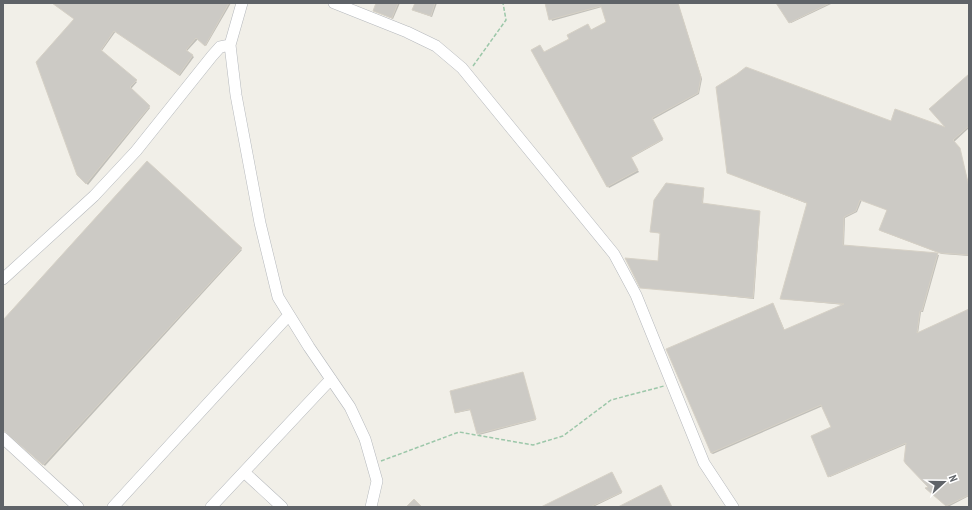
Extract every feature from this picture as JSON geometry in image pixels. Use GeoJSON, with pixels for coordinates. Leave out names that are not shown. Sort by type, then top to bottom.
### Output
{"type":"FeatureCollection","features":[{"type":"Feature","properties":{"kind":"street"},"geometry":{"type":"LineString","coordinates":[[242,3],[230,45],[236,96],[260,223],[278,297],[350,407],[364,439],[377,481],[370,507]]}},
{"type":"Feature","properties":{"kind":"street"},"geometry":{"type":"LineString","coordinates":[[334,3],[407,32],[436,46],[467,75],[614,254],[636,295],[704,463],[733,507]]}},
{"type":"Feature","properties":{"kind":"street"},"geometry":{"type":"LineString","coordinates":[[3,279],[94,196],[136,151],[220,47],[230,45]]}},
{"type":"Feature","properties":{"kind":"street"},"geometry":{"type":"LineString","coordinates":[[113,507],[289,315]]}},
{"type":"Feature","properties":{"kind":"street"},"geometry":{"type":"LineString","coordinates":[[211,507],[331,379]]}},
{"type":"Feature","properties":{"kind":"street"},"geometry":{"type":"LineString","coordinates":[[3,438],[78,507]]}},
{"type":"Feature","properties":{"kind":"street"},"geometry":{"type":"LineString","coordinates":[[244,472],[282,507]]}},
{"type":"Feature","properties":{"kind":"path"},"geometry":{"type":"LineString","coordinates":[[467,75],[506,20],[503,3]]}},
{"type":"Feature","properties":{"kind":"path"},"geometry":{"type":"LineString","coordinates":[[372,465],[459,432],[532,445],[563,436],[611,400],[672,384]]}},
{"type":"Feature","properties":{"kind":"building"},"geometry":{"type":"Polygon","coordinates":[[[52,3],[229,3],[205,46],[196,38],[186,50],[193,55],[179,75],[114,31],[101,50],[137,80],[130,87],[150,106],[86,184],[77,175],[36,62],[74,19],[52,3]]]}},
{"type":"Feature","properties":{"kind":"building"},"geometry":{"type":"Polygon","coordinates":[[[376,3],[398,3],[392,18],[373,11],[376,3]]]}},
{"type":"Feature","properties":{"kind":"building"},"geometry":{"type":"Polygon","coordinates":[[[415,3],[435,3],[431,16],[412,10],[415,3]]]}},
{"type":"Feature","properties":{"kind":"building"},"geometry":{"type":"Polygon","coordinates":[[[545,3],[678,3],[701,77],[698,93],[652,118],[663,139],[631,157],[638,170],[607,187],[531,50],[540,45],[544,52],[569,39],[567,35],[588,24],[591,30],[606,22],[601,6],[549,20],[545,3]]]}},
{"type":"Feature","properties":{"kind":"building"},"geometry":{"type":"Polygon","coordinates":[[[776,3],[830,3],[789,23],[776,3]]]}},
{"type":"Feature","properties":{"kind":"building"},"geometry":{"type":"Polygon","coordinates":[[[746,67],[891,121],[895,109],[945,127],[929,109],[969,74],[969,126],[953,140],[960,148],[969,187],[969,255],[940,253],[879,230],[887,210],[860,200],[856,211],[844,217],[843,245],[938,253],[922,311],[920,311],[917,333],[969,309],[969,495],[946,506],[925,488],[928,487],[904,461],[906,443],[828,477],[811,436],[831,427],[821,405],[711,453],[666,349],[773,303],[784,330],[844,304],[780,299],[807,203],[727,173],[716,87],[746,67]]]}},
{"type":"Feature","properties":{"kind":"building"},"geometry":{"type":"Polygon","coordinates":[[[147,161],[242,248],[43,465],[3,430],[3,320],[147,161]]]}},
{"type":"Feature","properties":{"kind":"building"},"geometry":{"type":"Polygon","coordinates":[[[666,183],[704,188],[702,203],[760,211],[753,298],[640,288],[625,258],[658,261],[660,233],[650,232],[654,200],[666,183]]]}},
{"type":"Feature","properties":{"kind":"building"},"geometry":{"type":"Polygon","coordinates":[[[523,372],[536,419],[477,434],[470,409],[455,413],[450,391],[523,372]]]}},
{"type":"Feature","properties":{"kind":"building"},"geometry":{"type":"Polygon","coordinates":[[[612,472],[622,492],[590,507],[541,507],[612,472]]]}},
{"type":"Feature","properties":{"kind":"building"},"geometry":{"type":"Polygon","coordinates":[[[661,485],[672,507],[618,507],[661,485]]]}},
{"type":"Feature","properties":{"kind":"building"},"geometry":{"type":"Polygon","coordinates":[[[414,499],[422,507],[406,507],[414,499]]]}}]}
